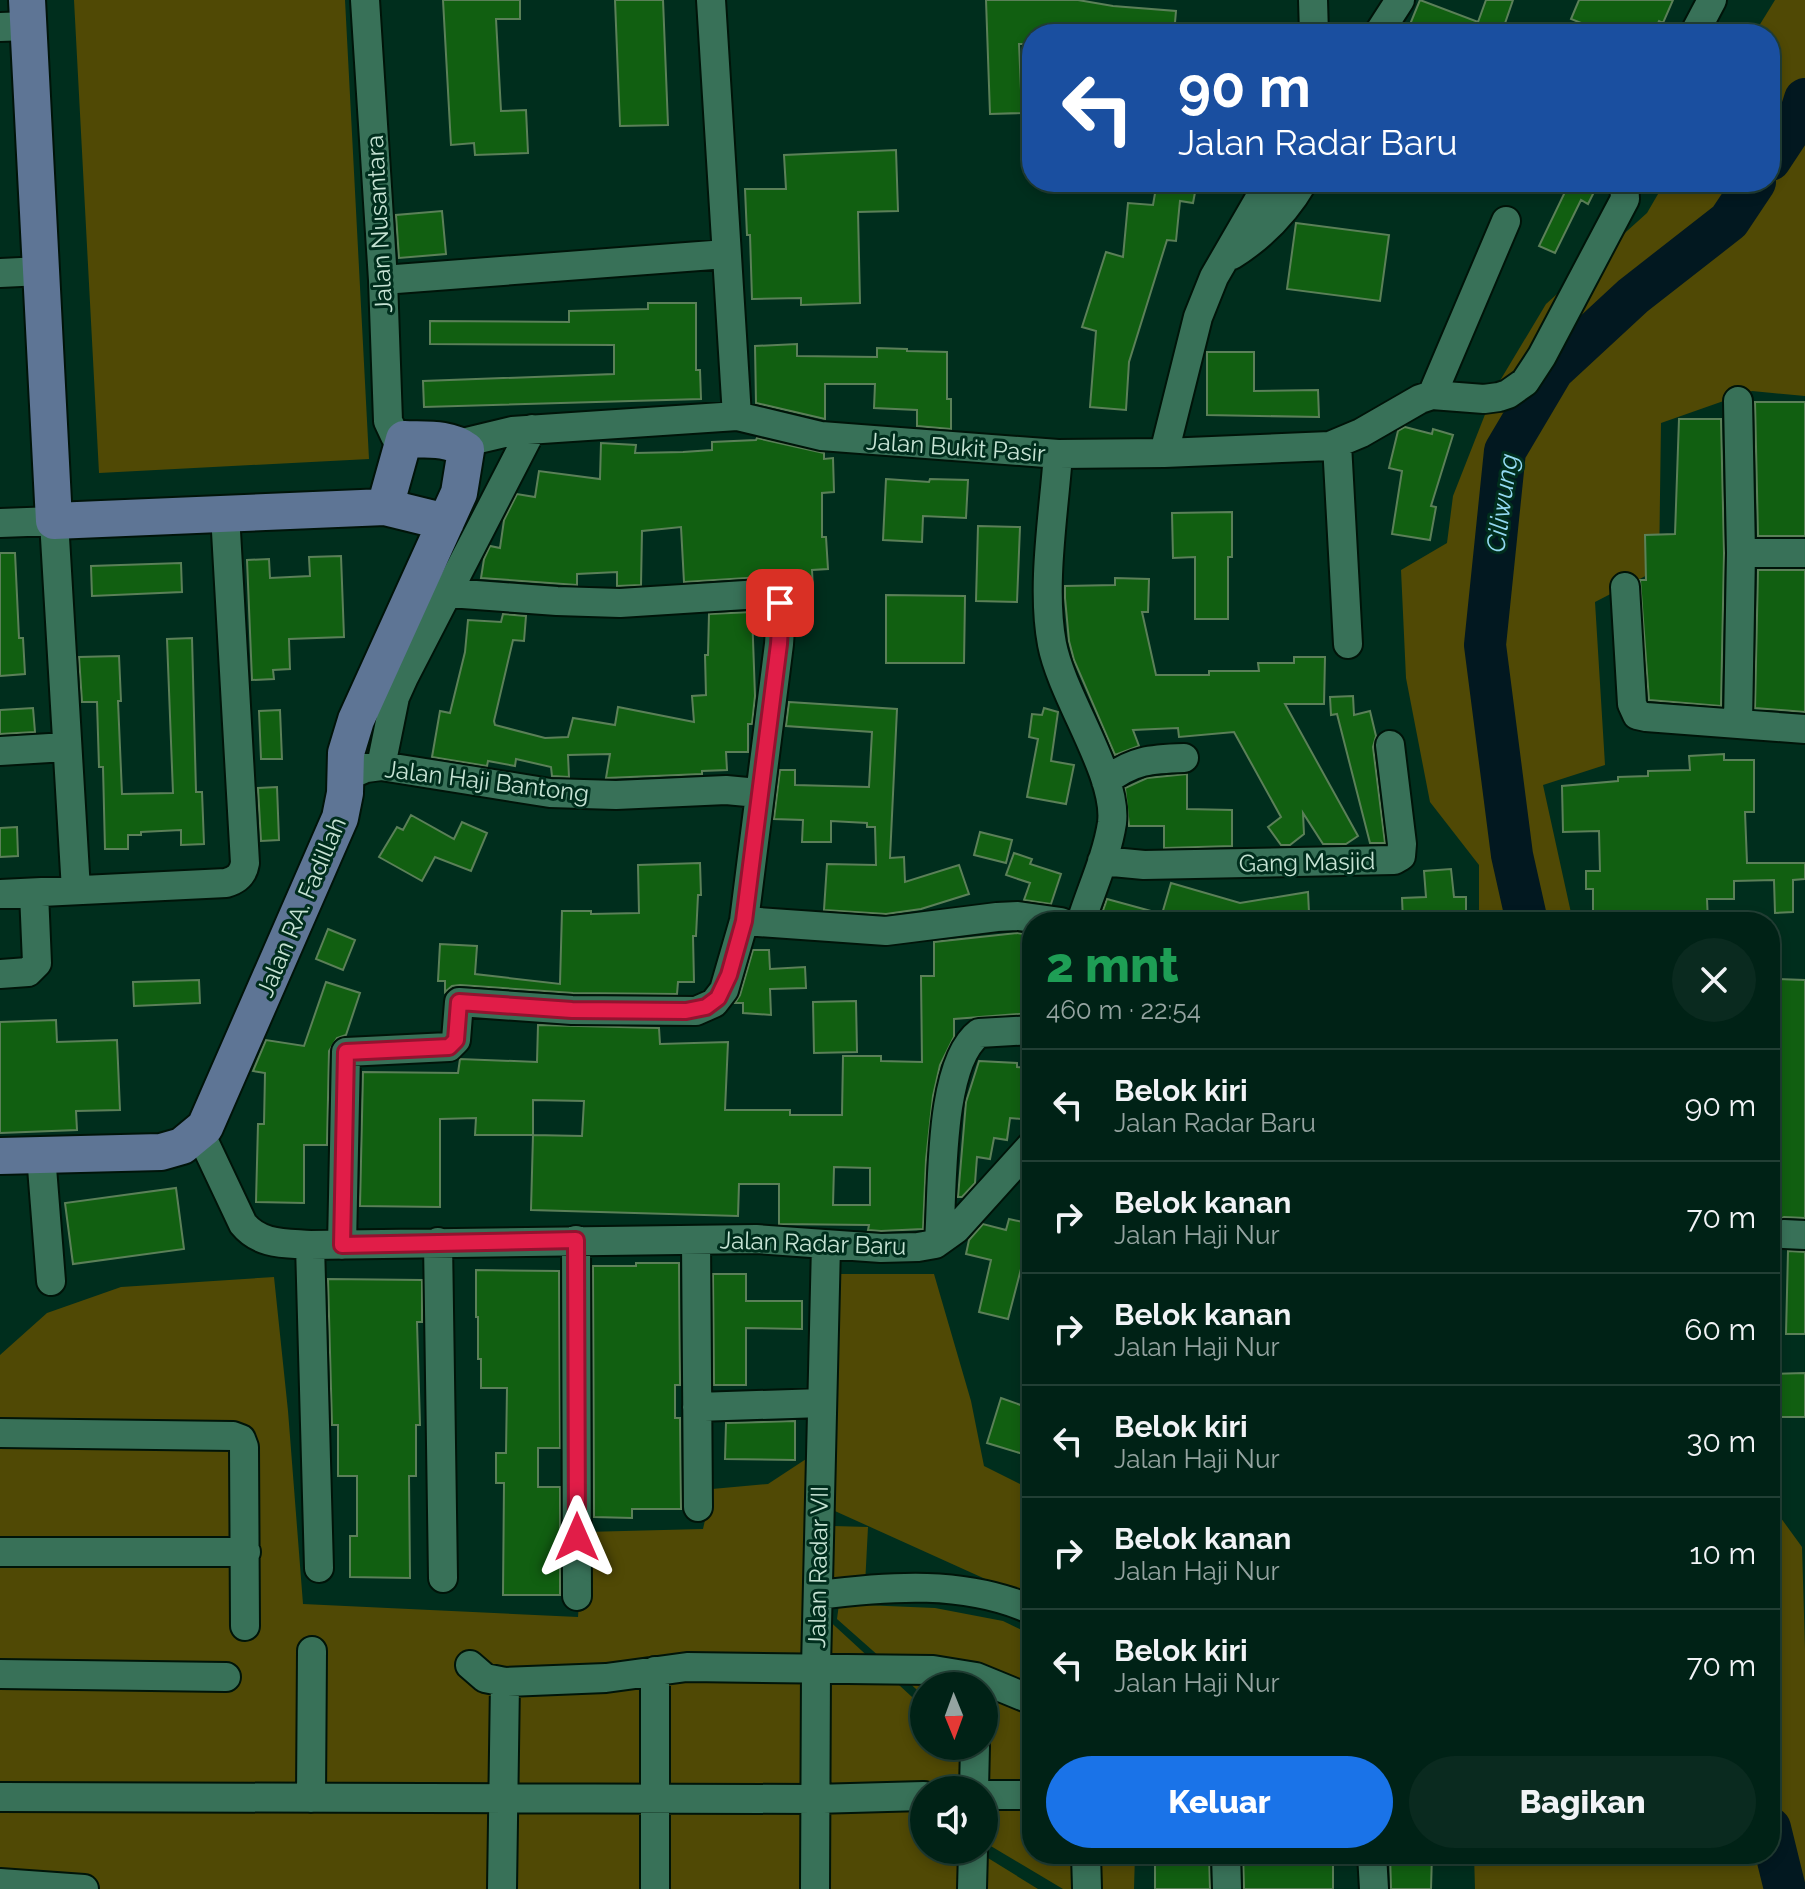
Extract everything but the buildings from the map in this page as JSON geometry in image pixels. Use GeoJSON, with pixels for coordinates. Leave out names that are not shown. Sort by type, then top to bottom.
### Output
{"type":"FeatureCollection","features":[{"type":"Feature","properties":{"kind":"main road"},"geometry":{"type":"LineString","coordinates":[[19,18],[42,271],[54,521],[385,507],[446,522]]}},
{"type":"Feature","properties":{"kind":"main road"},"geometry":{"type":"LineString","coordinates":[[385,507],[404,439],[458,444]]}},
{"type":"Feature","properties":{"kind":"main road","name":"Jalan RA. Fadillah"},"geometry":{"type":"LineString","coordinates":[[200,1133],[216,1105],[340,818],[344,801],[346,753],[360,708],[459,493],[466,450],[458,444]]}},
{"type":"Feature","properties":{"kind":"main road"},"geometry":{"type":"LineString","coordinates":[[0,1156],[161,1152],[182,1146],[200,1133]]}},
{"type":"Feature","properties":{"kind":"street","name":"Jalan Nusantara"},"geometry":{"type":"LineString","coordinates":[[365,0],[383,280],[388,421],[395,436],[404,439]]}},
{"type":"Feature","properties":{"kind":"street"},"geometry":{"type":"LineString","coordinates":[[711,0],[737,416]]}},
{"type":"Feature","properties":{"kind":"street"},"geometry":{"type":"LineString","coordinates":[[1313,0],[1314,24]]}},
{"type":"Feature","properties":{"kind":"street"},"geometry":{"type":"LineString","coordinates":[[1384,24],[1400,0]]}},
{"type":"Feature","properties":{"kind":"street"},"geometry":{"type":"LineString","coordinates":[[1699,24],[1712,0]]}},
{"type":"Feature","properties":{"kind":"street"},"geometry":{"type":"LineString","coordinates":[[1164,453],[1198,317],[1214,277],[1263,192]]}},
{"type":"Feature","properties":{"kind":"street"},"geometry":{"type":"LineString","coordinates":[[1224,260],[1269,227],[1296,192]]}},
{"type":"Feature","properties":{"kind":"street"},"geometry":{"type":"LineString","coordinates":[[1348,644],[1337,444],[1379,424],[1408,404],[1432,395],[1484,399],[1499,397],[1516,389],[1532,373],[1625,199],[1625,192]]}},
{"type":"Feature","properties":{"kind":"street"},"geometry":{"type":"LineString","coordinates":[[1432,395],[1506,221]]}},
{"type":"Feature","properties":{"kind":"street"},"geometry":{"type":"LineString","coordinates":[[383,280],[726,254]]}},
{"type":"Feature","properties":{"kind":"street"},"geometry":{"type":"LineString","coordinates":[[0,273],[42,271]]}},
{"type":"Feature","properties":{"kind":"street"},"geometry":{"type":"LineString","coordinates":[[1738,401],[1741,553],[1738,723]]}},
{"type":"Feature","properties":{"kind":"street","name":"Jalan Bukit Pasir"},"geometry":{"type":"LineString","coordinates":[[458,444],[512,431],[737,416],[821,436],[1058,454],[1164,453],[1337,444]]}},
{"type":"Feature","properties":{"kind":"street"},"geometry":{"type":"LineString","coordinates":[[381,766],[395,697],[532,429]]}},
{"type":"Feature","properties":{"kind":"street"},"geometry":{"type":"LineString","coordinates":[[1058,454],[1049,585],[1052,643],[1064,683],[1106,781],[1112,821],[1084,912]]}},
{"type":"Feature","properties":{"kind":"street"},"geometry":{"type":"LineString","coordinates":[[0,894],[226,883],[236,879],[244,868],[225,514]]}},
{"type":"Feature","properties":{"kind":"street"},"geometry":{"type":"LineString","coordinates":[[0,523],[54,521],[76,890]]}},
{"type":"Feature","properties":{"kind":"street"},"geometry":{"type":"LineString","coordinates":[[1741,553],[1805,553]]}},
{"type":"Feature","properties":{"kind":"street"},"geometry":{"type":"LineString","coordinates":[[1625,587],[1634,712],[1646,717],[1805,729]]}},
{"type":"Feature","properties":{"kind":"street"},"geometry":{"type":"LineString","coordinates":[[342,1245],[346,1052],[449,1047],[456,1040],[459,1002],[572,1010],[696,1011],[714,1003],[724,990],[744,921],[779,644],[781,613],[780,603],[775,597],[761,594],[620,603],[449,593]]}},
{"type":"Feature","properties":{"kind":"street","name":"Gang Masjid"},"geometry":{"type":"LineString","coordinates":[[1102,861],[1153,865],[1394,860],[1401,856],[1402,844],[1390,745]]}},
{"type":"Feature","properties":{"kind":"street"},"geometry":{"type":"LineString","coordinates":[[0,751],[66,747]]}},
{"type":"Feature","properties":{"kind":"street"},"geometry":{"type":"LineString","coordinates":[[1106,781],[1124,768],[1147,759],[1184,758]]}},
{"type":"Feature","properties":{"kind":"street","name":"Jalan Haji Bantong"},"geometry":{"type":"LineString","coordinates":[[345,777],[366,768],[381,766],[550,793],[616,795],[726,790],[758,793]]}},
{"type":"Feature","properties":{"kind":"street"},"geometry":{"type":"LineString","coordinates":[[0,974],[28,972],[37,963],[34,893]]}},
{"type":"Feature","properties":{"kind":"street"},"geometry":{"type":"LineString","coordinates":[[744,921],[872,931],[1022,917]]}},
{"type":"Feature","properties":{"kind":"street"},"geometry":{"type":"LineString","coordinates":[[939,1241],[949,1090],[956,1064],[965,1046],[979,1033],[1022,1031]]}},
{"type":"Feature","properties":{"kind":"street","name":"Jalan Radar Baru"},"geometry":{"type":"LineString","coordinates":[[200,1133],[249,1231],[268,1241],[310,1245],[756,1239],[826,1245],[918,1247],[939,1241],[973,1212],[1022,1156]]}},
{"type":"Feature","properties":{"kind":"street"},"geometry":{"type":"LineString","coordinates":[[41,1155],[51,1281]]}},
{"type":"Feature","properties":{"kind":"street"},"geometry":{"type":"LineString","coordinates":[[576,1240],[577,1596]]}},
{"type":"Feature","properties":{"kind":"street","name":"Jalan Radar Baru"},"geometry":{"type":"LineString","coordinates":[[696,1240],[698,1507]]}},
{"type":"Feature","properties":{"kind":"street"},"geometry":{"type":"LineString","coordinates":[[438,1242],[443,1578]]}},
{"type":"Feature","properties":{"kind":"street"},"geometry":{"type":"LineString","coordinates":[[310,1245],[319,1568]]}},
{"type":"Feature","properties":{"kind":"street","name":"Jalan Radar VII"},"geometry":{"type":"LineString","coordinates":[[815,1889],[816,1667],[826,1245]]}},
{"type":"Feature","properties":{"kind":"street"},"geometry":{"type":"LineString","coordinates":[[697,1407],[822,1403]]}},
{"type":"Feature","properties":{"kind":"street"},"geometry":{"type":"LineString","coordinates":[[0,1433],[239,1438],[244,1447],[245,1626]]}},
{"type":"Feature","properties":{"kind":"street"},"geometry":{"type":"LineString","coordinates":[[0,1552],[246,1552]]}},
{"type":"Feature","properties":{"kind":"street"},"geometry":{"type":"LineString","coordinates":[[818,1595],[866,1589],[936,1588],[983,1593],[1022,1606]]}},
{"type":"Feature","properties":{"kind":"street"},"geometry":{"type":"LineString","coordinates":[[311,1798],[312,1651]]}},
{"type":"Feature","properties":{"kind":"street"},"geometry":{"type":"LineString","coordinates":[[470,1665],[485,1678],[505,1682],[606,1678],[703,1667],[940,1672]]}},
{"type":"Feature","properties":{"kind":"street"},"geometry":{"type":"LineString","coordinates":[[655,1671],[655,1889]]}},
{"type":"Feature","properties":{"kind":"street"},"geometry":{"type":"LineString","coordinates":[[0,1674],[226,1677]]}},
{"type":"Feature","properties":{"kind":"street"},"geometry":{"type":"LineString","coordinates":[[502,1889],[505,1682]]}},
{"type":"Feature","properties":{"kind":"street"},"geometry":{"type":"LineString","coordinates":[[998,1689],[1022,1697]]}},
{"type":"Feature","properties":{"kind":"street"},"geometry":{"type":"LineString","coordinates":[[998,1795],[1022,1795]]}},
{"type":"Feature","properties":{"kind":"street"},"geometry":{"type":"LineString","coordinates":[[0,1797],[814,1799],[910,1796]]}},
{"type":"Feature","properties":{"kind":"street"},"geometry":{"type":"LineString","coordinates":[[972,1889],[973,1864]]}},
{"type":"Feature","properties":{"kind":"street"},"geometry":{"type":"LineString","coordinates":[[1086,1864],[1087,1889]]}},
{"type":"Feature","properties":{"kind":"street"},"geometry":{"type":"LineString","coordinates":[[1226,1864],[1227,1889]]}},
{"type":"Feature","properties":{"kind":"street"},"geometry":{"type":"LineString","coordinates":[[1373,1864],[1374,1889]]}},
{"type":"Feature","properties":{"kind":"street"},"geometry":{"type":"LineString","coordinates":[[0,1883],[84,1889]]}},
{"type":"Feature","properties":{"kind":"shaded area"},"geometry":{"type":"Polygon","coordinates":[[[74,0],[345,0],[369,459],[99,473],[74,0]]]}},
{"type":"Feature","properties":{"kind":"shaded area"},"geometry":{"type":"Polygon","coordinates":[[[1775,0],[1805,0],[1805,396],[1752,391],[1661,423],[1659,569],[1595,602],[1605,765],[1543,785],[1571,912],[1479,912],[1479,865],[1430,802],[1406,678],[1401,570],[1447,543],[1453,496],[1495,389],[1546,304],[1647,213],[1659,192],[1780,192],[1780,24],[1760,24],[1775,0]]]}},
{"type":"Feature","properties":{"kind":"shaded area"},"geometry":{"type":"Polygon","coordinates":[[[834,1274],[934,1274],[971,1401],[984,1466],[1022,1485],[1022,1595],[826,1507],[824,1616],[910,1695],[910,1760],[960,1760],[959,1776],[910,1776],[910,1864],[998,1864],[1038,1889],[0,1889],[0,1355],[47,1313],[121,1287],[274,1277],[303,1604],[578,1617],[584,1532],[703,1529],[712,1489],[768,1484],[835,1440],[834,1274]]]}},
{"type":"Feature","properties":{"kind":"shaded area"},"geometry":{"type":"Polygon","coordinates":[[[1780,1517],[1802,1547],[1805,1889],[1475,1889],[1474,1864],[1780,1864],[1780,1517]]]}},
{"type":"Feature","properties":{"kind":"shaded area"},"geometry":{"type":"Polygon","coordinates":[[[833,1526],[868,1527],[865,1585],[830,1583],[833,1526]]]}},
{"type":"Feature","properties":{"kind":"shaded area"},"geometry":{"type":"Polygon","coordinates":[[[839,1604],[935,1608],[1003,1621],[1022,1630],[1022,1864],[1135,1864],[1134,1889],[1063,1889],[998,1850],[998,1776],[984,1776],[984,1760],[998,1760],[998,1672],[910,1672],[910,1684],[837,1619],[839,1604]]]}},
{"type":"Feature","properties":{"kind":"waterway","name":"Ciliwung"},"geometry":{"type":"LineString","coordinates":[[1780,145],[1800,115],[1805,99]]}},
{"type":"Feature","properties":{"kind":"waterway","name":"Ciliwung"},"geometry":{"type":"LineString","coordinates":[[1525,912],[1512,855],[1485,645],[1505,451],[1553,370],[1633,296],[1729,221],[1748,192]]}},
{"type":"Feature","properties":{"kind":"waterway","name":"Ciliwung"},"geometry":{"type":"LineString","coordinates":[[1779,1864],[1785,1889]]}},
{"type":"Feature","properties":{"kind":"route"},"geometry":{"type":"LineString","coordinates":[[577,1537],[576,1240],[342,1245],[346,1052],[449,1047],[456,1040],[459,1002],[620,1012],[696,1011],[714,1003],[724,990],[744,921],[779,644],[780,603]]}}]}
